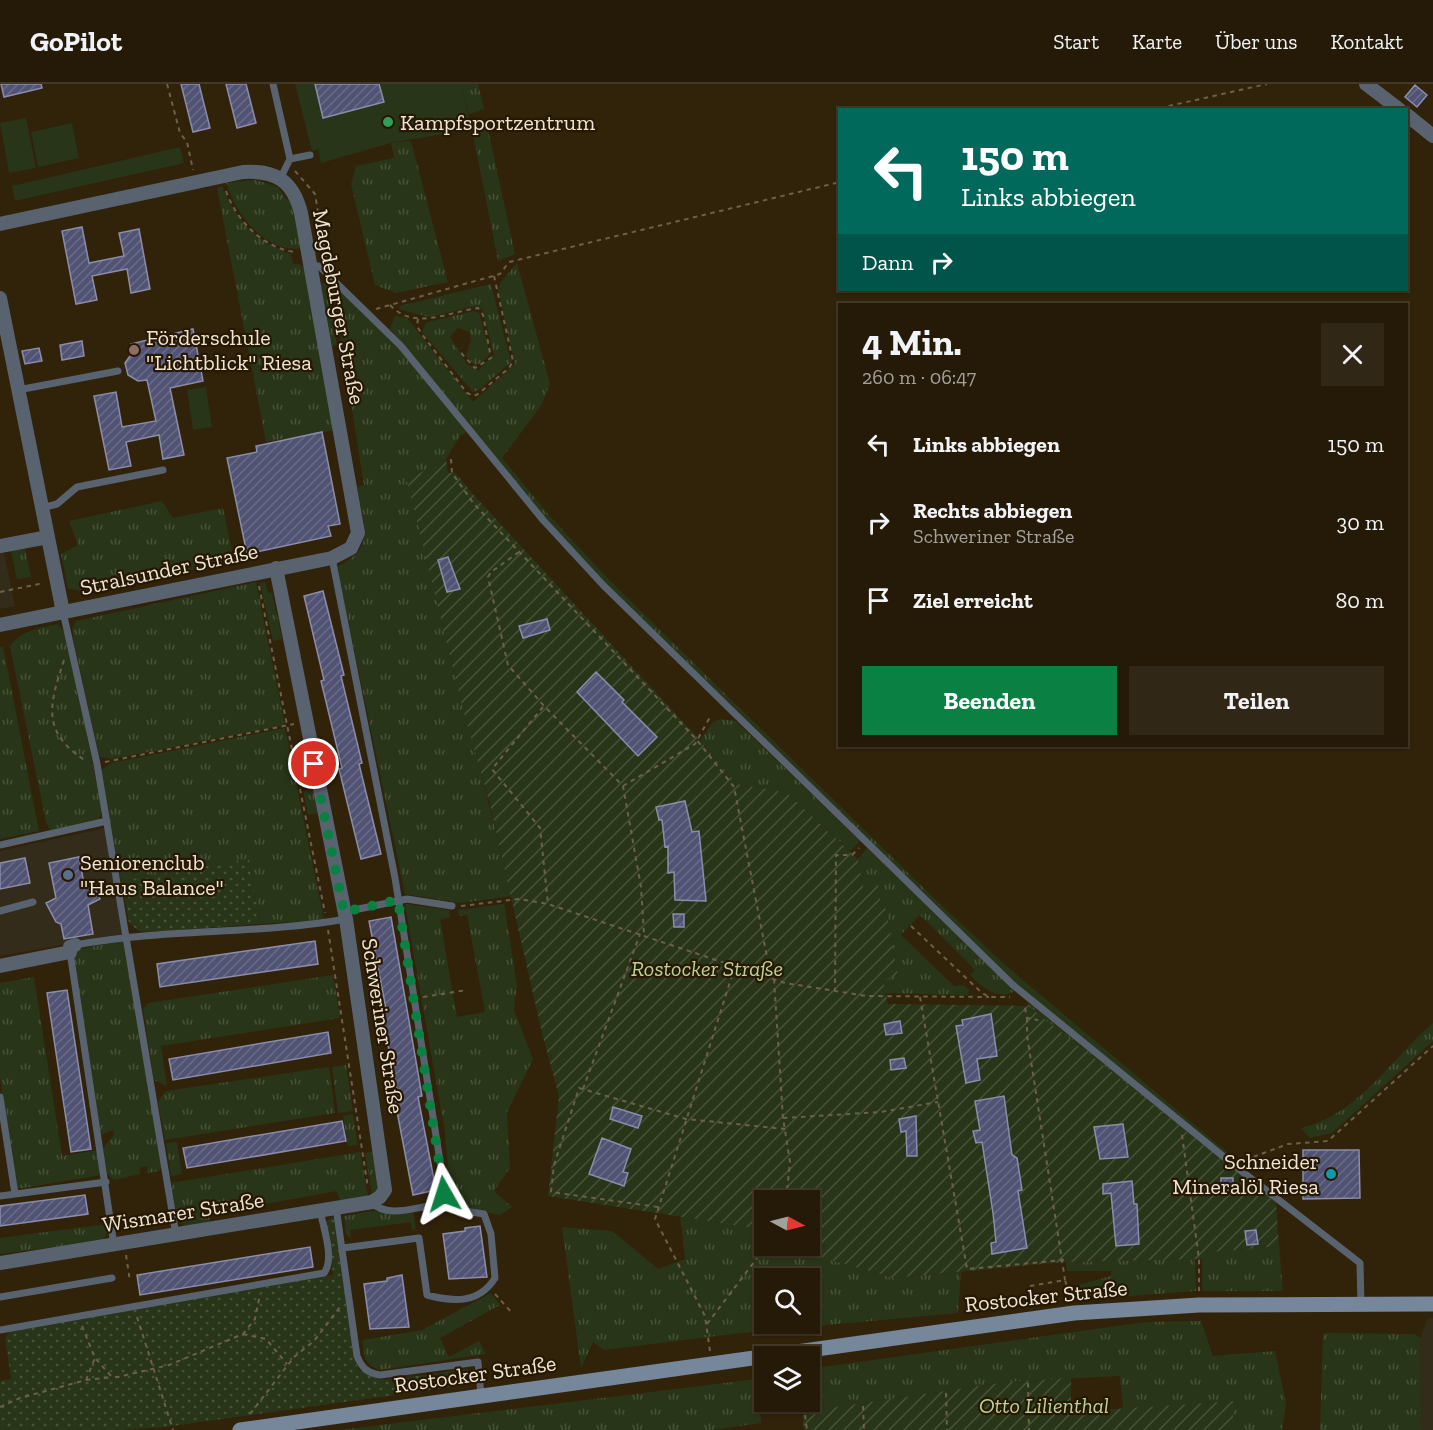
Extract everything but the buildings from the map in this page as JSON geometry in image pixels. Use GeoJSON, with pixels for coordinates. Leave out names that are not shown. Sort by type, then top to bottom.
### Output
{"type":"FeatureCollection","features":[{"type":"Feature","properties":{"kind":"street"},"geometry":{"type":"LineString","coordinates":[[1366,84],[1385,90],[1398,108]]}},
{"type":"Feature","properties":{"kind":"street"},"geometry":{"type":"LineString","coordinates":[[1408,116],[1433,136]]}},
{"type":"Feature","properties":{"kind":"street"},"geometry":{"type":"LineString","coordinates":[[0,224],[221,176],[258,171],[281,177]]}},
{"type":"Feature","properties":{"kind":"street","name":"Magdeburger Straße"},"geometry":{"type":"LineString","coordinates":[[281,177],[290,185],[299,203],[358,533],[356,542],[346,552]]}},
{"type":"Feature","properties":{"kind":"street"},"geometry":{"type":"LineString","coordinates":[[0,298],[63,612]]}},
{"type":"Feature","properties":{"kind":"street"},"geometry":{"type":"LineString","coordinates":[[0,546],[48,537]]}},
{"type":"Feature","properties":{"kind":"street","name":"Stralsunder Straße"},"geometry":{"type":"LineString","coordinates":[[0,625],[332,558],[346,552]]}},
{"type":"Feature","properties":{"kind":"street","name":"Schweriner Straße"},"geometry":{"type":"LineString","coordinates":[[276,568],[345,916],[386,1182],[380,1197],[372,1202]]}},
{"type":"Feature","properties":{"kind":"street"},"geometry":{"type":"LineString","coordinates":[[0,966],[73,949]]}},
{"type":"Feature","properties":{"kind":"street","name":"Wismarer Straße"},"geometry":{"type":"LineString","coordinates":[[0,1263],[372,1202]]}},
{"type":"Feature","properties":{"kind":"street","name":"Rostocker Straße"},"geometry":{"type":"LineString","coordinates":[[243,1424],[260,1429],[481,1395],[1074,1313],[1199,1305],[1433,1304]]}},
{"type":"Feature","properties":{"kind":"lane"},"geometry":{"type":"LineString","coordinates":[[273,84],[290,159],[281,177]]}},
{"type":"Feature","properties":{"kind":"lane"},"geometry":{"type":"LineString","coordinates":[[290,159],[310,155]]}},
{"type":"Feature","properties":{"kind":"lane"},"geometry":{"type":"LineString","coordinates":[[311,266],[319,266],[368,311],[401,346],[543,520],[603,585],[1021,992],[1235,1166],[1360,1263],[1361,1304]]}},
{"type":"Feature","properties":{"kind":"lane"},"geometry":{"type":"LineString","coordinates":[[18,390],[118,371]]}},
{"type":"Feature","properties":{"kind":"lane"},"geometry":{"type":"LineString","coordinates":[[42,508],[57,504],[77,487],[163,470]]}},
{"type":"Feature","properties":{"kind":"lane"},"geometry":{"type":"LineString","coordinates":[[332,558],[415,998],[444,1186],[441,1202],[445,1208],[484,1214],[491,1234],[495,1278],[482,1294],[451,1302],[428,1295],[419,1238],[343,1248]]}},
{"type":"Feature","properties":{"kind":"lane"},"geometry":{"type":"LineString","coordinates":[[63,612],[97,764],[176,1235]]}},
{"type":"Feature","properties":{"kind":"lane"},"geometry":{"type":"LineString","coordinates":[[0,846],[107,821]]}},
{"type":"Feature","properties":{"kind":"lane"},"geometry":{"type":"LineString","coordinates":[[119,1244],[106,1182],[73,949],[127,937],[327,923],[398,900],[452,906]]}},
{"type":"Feature","properties":{"kind":"lane"},"geometry":{"type":"LineString","coordinates":[[0,911],[33,902]]}},
{"type":"Feature","properties":{"kind":"lane"},"geometry":{"type":"LineString","coordinates":[[0,1098],[15,1194]]}},
{"type":"Feature","properties":{"kind":"lane"},"geometry":{"type":"LineString","coordinates":[[0,1196],[106,1182]]}},
{"type":"Feature","properties":{"kind":"lane"},"geometry":{"type":"LineString","coordinates":[[372,1202],[380,1209],[395,1211],[441,1202]]}},
{"type":"Feature","properties":{"kind":"lane"},"geometry":{"type":"LineString","coordinates":[[336,1207],[357,1356],[362,1367],[369,1373],[380,1376],[478,1362],[481,1395]]}},
{"type":"Feature","properties":{"kind":"lane"},"geometry":{"type":"LineString","coordinates":[[0,1330],[324,1274],[328,1269],[328,1254],[320,1210]]}},
{"type":"Feature","properties":{"kind":"lane"},"geometry":{"type":"LineString","coordinates":[[0,1297],[112,1278]]}},
{"type":"Feature","properties":{"kind":"path"},"geometry":{"type":"LineString","coordinates":[[167,84],[180,132],[187,142],[195,182]]}},
{"type":"Feature","properties":{"kind":"path"},"geometry":{"type":"LineString","coordinates":[[1160,108],[1267,84]]}},
{"type":"Feature","properties":{"kind":"path"},"geometry":{"type":"LineString","coordinates":[[221,176],[236,212],[254,232],[279,248],[300,253],[308,250]]}},
{"type":"Feature","properties":{"kind":"path"},"geometry":{"type":"LineString","coordinates":[[368,311],[500,274],[509,262],[838,182]]}},
{"type":"Feature","properties":{"kind":"path"},"geometry":{"type":"LineString","coordinates":[[418,319],[417,326],[421,333],[467,393],[474,396],[478,394],[509,368],[513,361],[494,276]]}},
{"type":"Feature","properties":{"kind":"path"},"geometry":{"type":"LineString","coordinates":[[390,304],[397,312],[418,319],[478,308],[483,315],[491,358],[479,368],[475,368],[462,354],[461,348]]}},
{"type":"Feature","properties":{"kind":"path"},"geometry":{"type":"LineString","coordinates":[[451,459],[452,473],[459,485],[519,552],[696,739],[734,787],[772,979],[783,1118],[790,1162],[787,1190]]}},
{"type":"Feature","properties":{"kind":"path"},"geometry":{"type":"LineString","coordinates":[[519,552],[491,572],[488,577],[508,665],[544,706],[623,786],[640,887],[642,934],[583,1089]]}},
{"type":"Feature","properties":{"kind":"path"},"geometry":{"type":"LineString","coordinates":[[256,572],[327,923],[372,1202]]}},
{"type":"Feature","properties":{"kind":"path"},"geometry":{"type":"LineString","coordinates":[[0,592],[55,581]]}},
{"type":"Feature","properties":{"kind":"path"},"geometry":{"type":"LineString","coordinates":[[72,647],[64,657],[53,695],[51,718],[55,731],[69,749],[91,764],[306,722]]}},
{"type":"Feature","properties":{"kind":"path"},"geometry":{"type":"LineString","coordinates":[[544,706],[492,769],[540,828],[548,904]]}},
{"type":"Feature","properties":{"kind":"path"},"geometry":{"type":"LineString","coordinates":[[623,786],[695,744],[710,717]]}},
{"type":"Feature","properties":{"kind":"path"},"geometry":{"type":"LineString","coordinates":[[836,992],[836,855],[852,855],[866,842]]}},
{"type":"Feature","properties":{"kind":"path"},"geometry":{"type":"LineString","coordinates":[[452,906],[519,899],[548,904],[772,979],[836,992],[920,997],[1011,997],[1021,992],[1027,1018],[1027,1035],[1064,1260],[1065,1280],[1074,1313]]}},
{"type":"Feature","properties":{"kind":"path"},"geometry":{"type":"LineString","coordinates":[[911,926],[989,997]]}},
{"type":"Feature","properties":{"kind":"path"},"geometry":{"type":"LineString","coordinates":[[711,1363],[707,1324],[655,1219],[735,966]]}},
{"type":"Feature","properties":{"kind":"path"},"geometry":{"type":"LineString","coordinates":[[415,998],[467,990]]}},
{"type":"Feature","properties":{"kind":"path"},"geometry":{"type":"LineString","coordinates":[[920,997],[967,1269],[1064,1260]]}},
{"type":"Feature","properties":{"kind":"path"},"geometry":{"type":"LineString","coordinates":[[1027,1018],[1036,1018],[1044,1025]]}},
{"type":"Feature","properties":{"kind":"path"},"geometry":{"type":"LineString","coordinates":[[1235,1166],[1259,1154],[1288,1144],[1328,1141],[1433,1046]]}},
{"type":"Feature","properties":{"kind":"path"},"geometry":{"type":"LineString","coordinates":[[658,1208],[550,1192],[554,1165],[579,1088],[686,1119],[785,1129]]}},
{"type":"Feature","properties":{"kind":"path"},"geometry":{"type":"LineString","coordinates":[[783,1118],[881,1112],[938,1102]]}},
{"type":"Feature","properties":{"kind":"path"},"geometry":{"type":"LineString","coordinates":[[1181,1132],[1199,1259],[1199,1305]]}},
{"type":"Feature","properties":{"kind":"path"},"geometry":{"type":"LineString","coordinates":[[119,1244],[130,1281]]}},
{"type":"Feature","properties":{"kind":"path"},"geometry":{"type":"LineString","coordinates":[[707,1324],[759,1256]]}},
{"type":"Feature","properties":{"kind":"path"},"geometry":{"type":"LineString","coordinates":[[1030,1286],[1065,1280]]}},
{"type":"Feature","properties":{"kind":"path"},"geometry":{"type":"LineString","coordinates":[[0,1407],[20,1398],[86,1380],[154,1370],[243,1334],[255,1319],[260,1298],[258,1286]]}},
{"type":"Feature","properties":{"kind":"path"},"geometry":{"type":"LineString","coordinates":[[489,1288],[513,1314]]}},
{"type":"Feature","properties":{"kind":"path"},"geometry":{"type":"LineString","coordinates":[[243,1424],[288,1365],[314,1341],[349,1295]]}},
{"type":"Feature","properties":{"kind":"path"},"geometry":{"type":"LineString","coordinates":[[135,1306],[173,1430]]}},
{"type":"Feature","properties":{"kind":"path"},"geometry":{"type":"LineString","coordinates":[[79,1317],[95,1358],[112,1377]]}},
{"type":"Feature","properties":{"kind":"path"},"geometry":{"type":"LineString","coordinates":[[243,1334],[266,1339],[288,1365]]}},
{"type":"Feature","properties":{"kind":"path"},"geometry":{"type":"LineString","coordinates":[[86,1380],[95,1358]]}},
{"type":"Feature","properties":{"kind":"path"},"geometry":{"type":"LineString","coordinates":[[1028,1383],[1029,1430]]}},
{"type":"Feature","properties":{"kind":"path"},"geometry":{"type":"LineString","coordinates":[[946,1393],[947,1430]]}},
{"type":"Feature","properties":{"kind":"path"},"geometry":{"type":"LineString","coordinates":[[863,1406],[864,1430]]}},
{"type":"Feature","properties":{"kind":"path"},"geometry":{"type":"LineString","coordinates":[[805,1415],[807,1430]]}},
{"type":"Feature","properties":{"kind":"shaded area"},"geometry":{"type":"Polygon","coordinates":[[[0,553],[4,553],[15,606],[0,609],[0,553]]]}},
{"type":"Feature","properties":{"kind":"shaded area"},"geometry":{"type":"Polygon","coordinates":[[[105,828],[123,934],[0,956],[0,851],[105,828]]]}},
{"type":"Feature","properties":{"kind":"shaded area"},"geometry":{"type":"Polygon","coordinates":[[[1428,1318],[1433,1318],[1433,1430],[1422,1430],[1420,1338],[1428,1318]]]}},
{"type":"Feature","properties":{"kind":"green space","name":"Kampfsportzentrum"},"geometry":{"type":"Polygon","coordinates":[[[295,84],[461,84],[472,129],[391,143],[321,163],[318,149],[312,151],[295,84]]]}},
{"type":"Feature","properties":{"kind":"green space"},"geometry":{"type":"Polygon","coordinates":[[[461,84],[478,84],[484,109],[469,114],[461,84]]]}},
{"type":"Feature","properties":{"kind":"green space"},"geometry":{"type":"Polygon","coordinates":[[[26,118],[36,168],[9,173],[0,123],[26,118]]]}},
{"type":"Feature","properties":{"kind":"green space"},"geometry":{"type":"Polygon","coordinates":[[[72,123],[79,158],[38,167],[31,132],[72,123]]]}},
{"type":"Feature","properties":{"kind":"green space"},"geometry":{"type":"Polygon","coordinates":[[[487,125],[515,254],[498,261],[472,129],[487,125]]]}},
{"type":"Feature","properties":{"kind":"green space"},"geometry":{"type":"Polygon","coordinates":[[[411,141],[448,282],[396,293],[375,285],[351,184],[356,166],[394,158],[391,143],[411,141]]]}},
{"type":"Feature","properties":{"kind":"green space"},"geometry":{"type":"Polygon","coordinates":[[[180,147],[184,163],[15,201],[12,186],[180,147]]]}},
{"type":"Feature","properties":{"kind":"green space"},"geometry":{"type":"Polygon","coordinates":[[[256,180],[278,187],[287,200],[292,201],[302,248],[276,245],[264,238],[245,219],[226,183],[256,180]]]}},
{"type":"Feature","properties":{"kind":"green space"},"geometry":{"type":"Polygon","coordinates":[[[222,186],[233,209],[248,228],[267,243],[291,254],[293,264],[299,264],[307,270],[335,430],[266,442],[217,188],[222,186]]]}},
{"type":"Feature","properties":{"kind":"green space"},"geometry":{"type":"Polygon","coordinates":[[[517,263],[550,384],[541,406],[502,458],[549,515],[609,580],[939,903],[1004,964],[1229,1154],[1227,1156],[1024,991],[605,582],[545,518],[390,329],[395,316],[407,318],[473,402],[515,364],[498,290],[501,282],[517,263]]]}},
{"type":"Feature","properties":{"kind":"green space"},"geometry":{"type":"Polygon","coordinates":[[[324,283],[328,287],[337,345],[330,347],[319,284],[324,283]]]}},
{"type":"Feature","properties":{"kind":"green space"},"geometry":{"type":"Polygon","coordinates":[[[332,284],[387,333],[467,431],[460,436],[446,459],[407,480],[512,896],[461,903],[405,894],[337,567],[358,551],[365,533],[357,487],[364,485],[332,284]]]}},
{"type":"Feature","properties":{"kind":"green space"},"geometry":{"type":"Polygon","coordinates":[[[491,284],[511,362],[479,390],[473,392],[422,332],[426,323],[432,321],[474,311],[479,313],[490,354],[481,363],[475,365],[466,356],[471,339],[469,332],[458,328],[450,337],[467,364],[479,370],[494,354],[482,309],[476,306],[429,317],[399,309],[399,306],[491,284]]]}},
{"type":"Feature","properties":{"kind":"green space"},"geometry":{"type":"Polygon","coordinates":[[[206,387],[212,427],[193,430],[187,390],[206,387]]]}},
{"type":"Feature","properties":{"kind":"green space","name":"Rostocker Straße"},"geometry":{"type":"Polygon","coordinates":[[[446,459],[448,473],[456,473],[737,784],[786,792],[858,859],[863,887],[878,883],[881,905],[886,909],[898,975],[883,980],[888,1004],[1028,1006],[1276,1202],[1279,1246],[1202,1253],[1202,1259],[1066,1262],[893,1278],[816,1256],[820,1256],[820,1190],[754,1190],[754,1228],[548,1196],[559,1096],[542,1033],[490,805],[463,709],[407,480],[446,459]]]}},
{"type":"Feature","properties":{"kind":"green space"},"geometry":{"type":"Polygon","coordinates":[[[162,501],[173,518],[223,508],[234,561],[85,591],[68,589],[61,554],[78,545],[69,521],[162,501]]]}},
{"type":"Feature","properties":{"kind":"green space"},"geometry":{"type":"Polygon","coordinates":[[[25,549],[31,577],[17,579],[11,551],[25,549]]]}},
{"type":"Feature","properties":{"kind":"green space"},"geometry":{"type":"Polygon","coordinates":[[[256,582],[285,725],[112,759],[99,757],[74,642],[72,629],[76,621],[256,582]]]}},
{"type":"Feature","properties":{"kind":"green space"},"geometry":{"type":"Polygon","coordinates":[[[265,582],[268,592],[272,593],[282,639],[273,641],[260,583],[265,582]]]}},
{"type":"Feature","properties":{"kind":"green space"},"geometry":{"type":"Polygon","coordinates":[[[58,624],[67,637],[102,811],[99,819],[50,830],[46,822],[10,646],[25,633],[58,624]]]}},
{"type":"Feature","properties":{"kind":"green space"},"geometry":{"type":"Polygon","coordinates":[[[3,646],[39,831],[0,839],[0,647],[3,646]]]}},
{"type":"Feature","properties":{"kind":"green space"},"geometry":{"type":"Polygon","coordinates":[[[720,719],[736,721],[860,841],[850,851],[786,792],[737,784],[700,740],[713,722],[720,719]]]}},
{"type":"Feature","properties":{"kind":"green space"},"geometry":{"type":"Polygon","coordinates":[[[285,728],[324,920],[260,924],[249,859],[121,881],[101,770],[112,763],[285,728]]]}},
{"type":"Feature","properties":{"kind":"green space"},"geometry":{"type":"Polygon","coordinates":[[[314,789],[318,813],[308,815],[303,791],[314,789]]]}},
{"type":"Feature","properties":{"kind":"green space"},"geometry":{"type":"Polygon","coordinates":[[[867,848],[1015,991],[1009,994],[996,993],[980,984],[970,975],[975,970],[920,915],[901,935],[954,986],[964,985],[969,990],[968,995],[885,993],[883,979],[898,975],[886,909],[863,887],[858,859],[867,848]]]}},
{"type":"Feature","properties":{"kind":"green space"},"geometry":{"type":"Polygon","coordinates":[[[249,859],[260,924],[149,932],[139,931],[129,923],[121,881],[249,859]]]}},
{"type":"Feature","properties":{"kind":"green space"},"geometry":{"type":"Polygon","coordinates":[[[504,904],[517,985],[514,1010],[533,1059],[507,1112],[510,1168],[494,1191],[512,1207],[500,1215],[451,1204],[445,1133],[405,905],[449,910],[450,917],[440,920],[457,1017],[485,1012],[467,915],[459,916],[458,910],[504,904]]]}},
{"type":"Feature","properties":{"kind":"green space"},"geometry":{"type":"Polygon","coordinates":[[[124,940],[162,1166],[159,1171],[148,1173],[147,1166],[140,1167],[140,1174],[114,1180],[106,1173],[103,1148],[114,1135],[113,1130],[101,1135],[72,951],[124,940]]]}},
{"type":"Feature","properties":{"kind":"green space"},"geometry":{"type":"Polygon","coordinates":[[[333,975],[340,1018],[161,1046],[167,1086],[154,1080],[143,1009],[148,1003],[333,975]]]}},
{"type":"Feature","properties":{"kind":"green space"},"geometry":{"type":"Polygon","coordinates":[[[34,977],[62,1156],[98,1150],[101,1175],[17,1189],[0,1078],[0,983],[34,977]]]}},
{"type":"Feature","properties":{"kind":"green space"},"geometry":{"type":"Polygon","coordinates":[[[1027,1002],[1185,1129],[1185,1132],[1028,1006],[1027,1002]]]}},
{"type":"Feature","properties":{"kind":"green space"},"geometry":{"type":"Polygon","coordinates":[[[1433,1023],[1433,1041],[1332,1133],[1310,1138],[1301,1128],[1321,1121],[1357,1099],[1433,1023]]]}},
{"type":"Feature","properties":{"kind":"green space"},"geometry":{"type":"Polygon","coordinates":[[[346,1065],[353,1111],[338,1113],[332,1067],[346,1065]]]}},
{"type":"Feature","properties":{"kind":"green space"},"geometry":{"type":"Polygon","coordinates":[[[329,1067],[335,1113],[165,1140],[158,1102],[166,1091],[329,1067]]]}},
{"type":"Feature","properties":{"kind":"green space"},"geometry":{"type":"Polygon","coordinates":[[[353,1114],[358,1145],[348,1146],[343,1116],[353,1114]]]}},
{"type":"Feature","properties":{"kind":"green space"},"geometry":{"type":"Polygon","coordinates":[[[177,1142],[182,1174],[171,1176],[166,1143],[177,1142]]]}},
{"type":"Feature","properties":{"kind":"green space"},"geometry":{"type":"Polygon","coordinates":[[[376,1151],[379,1188],[372,1195],[365,1153],[376,1151]]]}},
{"type":"Feature","properties":{"kind":"green space"},"geometry":{"type":"Polygon","coordinates":[[[360,1152],[368,1196],[340,1201],[337,1191],[210,1214],[209,1223],[184,1226],[177,1216],[171,1183],[360,1152]]]}},
{"type":"Feature","properties":{"kind":"green space"},"geometry":{"type":"Polygon","coordinates":[[[373,1211],[393,1214],[413,1212],[416,1229],[412,1230],[411,1222],[350,1230],[351,1239],[346,1234],[344,1216],[373,1211]]]}},
{"type":"Feature","properties":{"kind":"green space"},"geometry":{"type":"Polygon","coordinates":[[[680,1216],[754,1228],[754,1256],[816,1256],[893,1278],[961,1272],[958,1313],[820,1326],[820,1268],[754,1268],[754,1332],[604,1350],[593,1342],[581,1368],[562,1227],[612,1231],[658,1269],[685,1259],[680,1216]]]}},
{"type":"Feature","properties":{"kind":"green space"},"geometry":{"type":"Polygon","coordinates":[[[332,1217],[335,1220],[353,1354],[359,1370],[386,1380],[468,1369],[471,1377],[467,1385],[165,1427],[122,1430],[0,1430],[0,1381],[11,1379],[5,1338],[11,1330],[333,1275],[326,1222],[332,1217]]]}},
{"type":"Feature","properties":{"kind":"green space"},"geometry":{"type":"Polygon","coordinates":[[[107,1224],[107,1232],[103,1241],[0,1254],[0,1238],[107,1224]]]}},
{"type":"Feature","properties":{"kind":"green space"},"geometry":{"type":"Polygon","coordinates":[[[1279,1246],[1283,1291],[1202,1291],[1202,1253],[1279,1246]]]}},
{"type":"Feature","properties":{"kind":"green space"},"geometry":{"type":"Polygon","coordinates":[[[1195,1259],[1196,1291],[1079,1300],[1072,1287],[1111,1276],[1111,1271],[1067,1271],[1066,1262],[1195,1259]]]}},
{"type":"Feature","properties":{"kind":"green space"},"geometry":{"type":"Polygon","coordinates":[[[491,1293],[500,1305],[440,1338],[449,1357],[479,1341],[486,1354],[380,1370],[368,1363],[363,1340],[422,1330],[491,1293]]]}},
{"type":"Feature","properties":{"kind":"green space"},"geometry":{"type":"Polygon","coordinates":[[[1201,1321],[1213,1356],[1275,1351],[1286,1403],[1282,1430],[1233,1430],[1233,1401],[1123,1409],[1120,1376],[1006,1382],[820,1409],[820,1367],[1146,1322],[1201,1321]]]}},
{"type":"Feature","properties":{"kind":"green space"},"geometry":{"type":"Polygon","coordinates":[[[1323,1333],[1414,1334],[1420,1338],[1422,1430],[1320,1430],[1323,1333]]]}},
{"type":"Feature","properties":{"kind":"green space","name":"Otto Lilienthal"},"geometry":{"type":"Polygon","coordinates":[[[1071,1378],[1071,1412],[1233,1401],[1233,1430],[804,1430],[802,1412],[820,1412],[820,1409],[1006,1382],[1071,1378]]]}},
{"type":"Feature","properties":{"kind":"green space"},"geometry":{"type":"Polygon","coordinates":[[[754,1379],[754,1412],[760,1412],[761,1423],[712,1430],[339,1430],[754,1379]]]}},
{"type":"Feature","properties":{"kind":"place","name":"Kampfsportzentrum"},"geometry":{"type":"Point","coordinates":[388,122]}},
{"type":"Feature","properties":{"kind":"place","name":"Förderschule \"Lichtblick\" Riesa"},"geometry":{"type":"Point","coordinates":[134,350]}},
{"type":"Feature","properties":{"kind":"place","name":"Seniorenclub \"Haus Balance\""},"geometry":{"type":"Point","coordinates":[68,875]}},
{"type":"Feature","properties":{"kind":"place","name":"Schneider Mineralöl Riesa"},"geometry":{"type":"Point","coordinates":[1331,1174]}},
{"type":"Feature","properties":{"kind":"route"},"geometry":{"type":"LineString","coordinates":[[314,764],[344,912],[398,900],[423,1046],[444,1194]]}}]}
